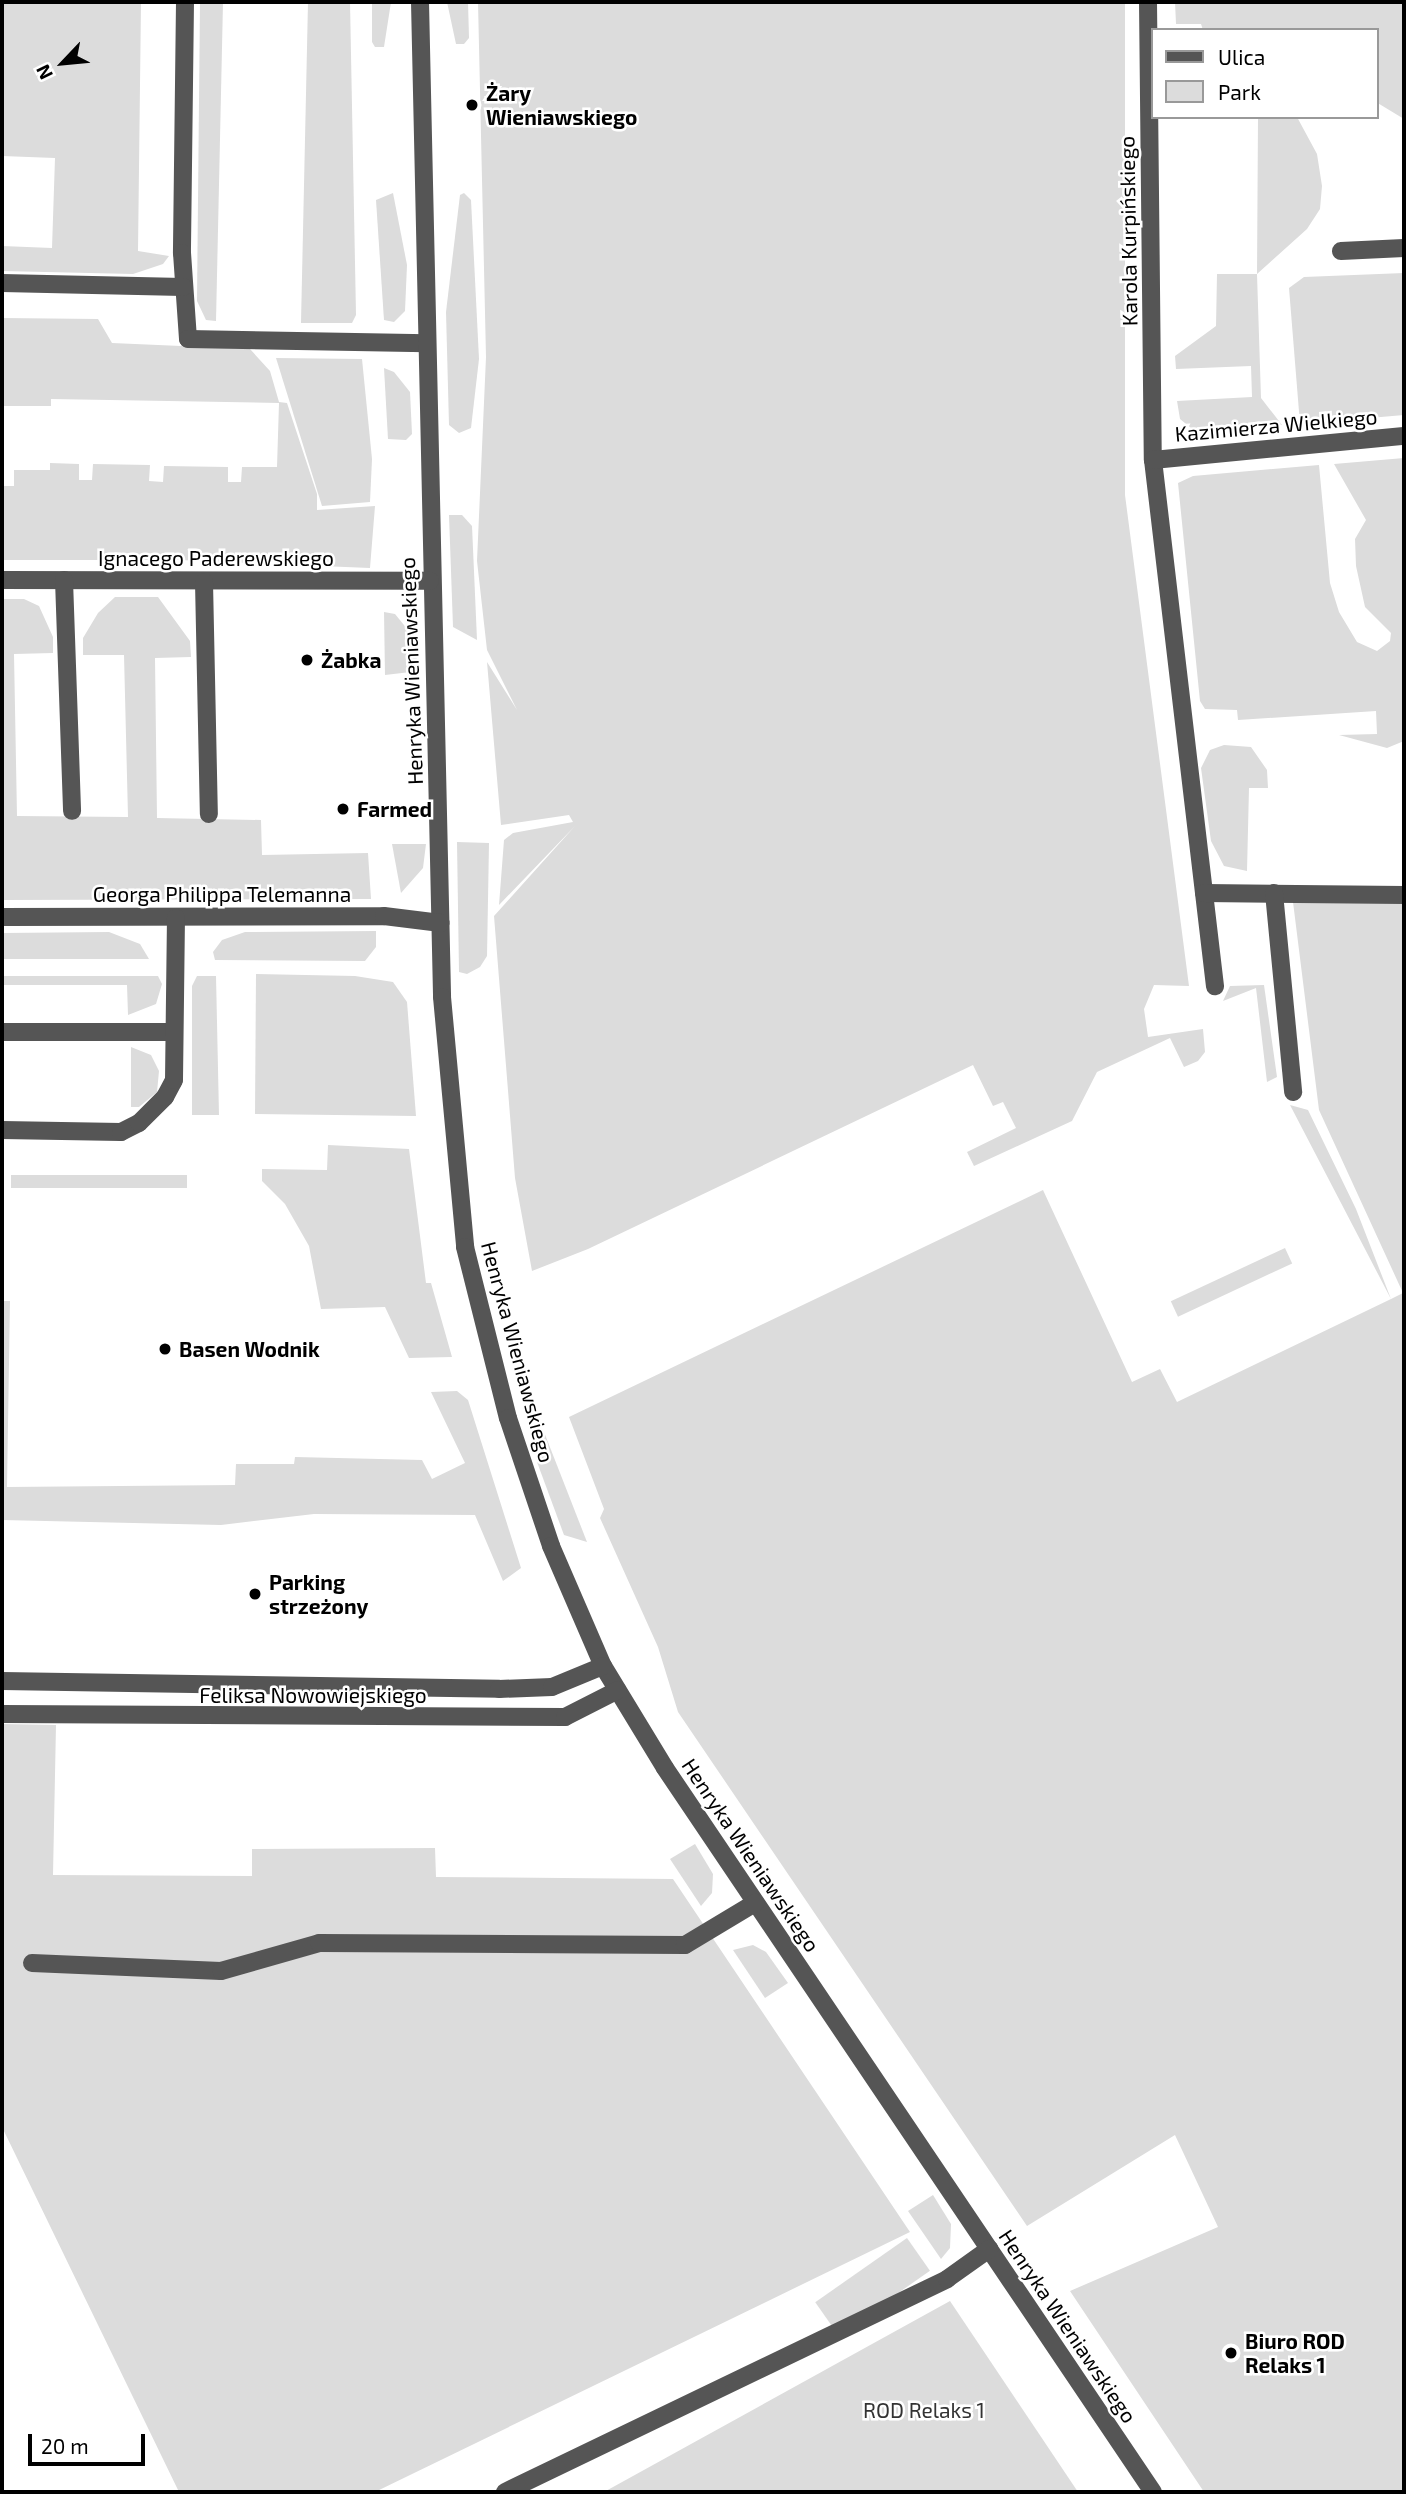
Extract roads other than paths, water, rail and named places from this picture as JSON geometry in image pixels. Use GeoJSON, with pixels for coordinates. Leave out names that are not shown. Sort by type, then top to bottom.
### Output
{"type":"FeatureCollection","features":[{"type":"Feature","properties":{"kind":"street"},"geometry":{"type":"LineString","coordinates":[[185,2],[183,287],[188,339],[427,343]]}},
{"type":"Feature","properties":{"kind":"street","name":"Henryka Wieniawskiego"},"geometry":{"type":"LineString","coordinates":[[419,2],[430,581],[442,997],[465,1247],[512,1430],[551,1546],[603,1666],[755,1903],[1153,2492]]}},
{"type":"Feature","properties":{"kind":"street","name":"Karola Kurpińskiego"},"geometry":{"type":"LineString","coordinates":[[1148,2],[1153,460],[1215,986]]}},
{"type":"Feature","properties":{"kind":"street"},"geometry":{"type":"LineString","coordinates":[[1341,251],[1404,248]]}},
{"type":"Feature","properties":{"kind":"street"},"geometry":{"type":"LineString","coordinates":[[2,283],[183,287]]}},
{"type":"Feature","properties":{"kind":"street","name":"Kazimierza Wielkiego"},"geometry":{"type":"LineString","coordinates":[[1153,460],[1404,436]]}},
{"type":"Feature","properties":{"kind":"street","name":"Ignacego Paderewskiego"},"geometry":{"type":"LineString","coordinates":[[2,580],[430,581]]}},
{"type":"Feature","properties":{"kind":"street"},"geometry":{"type":"LineString","coordinates":[[64,580],[72,811]]}},
{"type":"Feature","properties":{"kind":"street"},"geometry":{"type":"LineString","coordinates":[[204,582],[209,814]]}},
{"type":"Feature","properties":{"kind":"street"},"geometry":{"type":"LineString","coordinates":[[1204,893],[1404,895]]}},
{"type":"Feature","properties":{"kind":"street"},"geometry":{"type":"LineString","coordinates":[[1274,893],[1293,1092]]}},
{"type":"Feature","properties":{"kind":"street","name":"Georga Philippa Telemanna"},"geometry":{"type":"LineString","coordinates":[[2,917],[384,916],[441,923]]}},
{"type":"Feature","properties":{"kind":"street"},"geometry":{"type":"LineString","coordinates":[[2,1130],[121,1132],[139,1123],[171,1088],[176,918]]}},
{"type":"Feature","properties":{"kind":"street"},"geometry":{"type":"LineString","coordinates":[[2,1032],[173,1032]]}},
{"type":"Feature","properties":{"kind":"street","name":"Feliksa Nowowiejskiego"},"geometry":{"type":"LineString","coordinates":[[2,1681],[499,1689],[552,1687],[603,1666]]}},
{"type":"Feature","properties":{"kind":"street","name":"Feliksa Nowowiejskiego"},"geometry":{"type":"LineString","coordinates":[[2,1714],[565,1717],[618,1689]]}},
{"type":"Feature","properties":{"kind":"street"},"geometry":{"type":"LineString","coordinates":[[33,1963],[221,1971],[319,1943],[685,1945],[755,1903]]}},
{"type":"Feature","properties":{"kind":"street"},"geometry":{"type":"LineString","coordinates":[[505,2492],[947,2279],[989,2249]]}},
{"type":"Feature","properties":{"kind":"place","name":"Żary Wieniawskiego"},"geometry":{"type":"Point","coordinates":[472,105]}},
{"type":"Feature","properties":{"kind":"place","name":"Żabka"},"geometry":{"type":"Point","coordinates":[307,660]}},
{"type":"Feature","properties":{"kind":"place","name":"Farmed"},"geometry":{"type":"Point","coordinates":[343,809]}},
{"type":"Feature","properties":{"kind":"place","name":"Basen Wodnik"},"geometry":{"type":"Point","coordinates":[165,1349]}},
{"type":"Feature","properties":{"kind":"place","name":"Parking strzeżony"},"geometry":{"type":"Point","coordinates":[255,1594]}},
{"type":"Feature","properties":{"kind":"place","name":"Biuro ROD Relaks 1"},"geometry":{"type":"Point","coordinates":[1231,2353]}},
{"type":"Feature","properties":{"kind":"park label","name":"ROD Relaks 1"},"geometry":{"type":"Point","coordinates":[924,2410]}}]}
